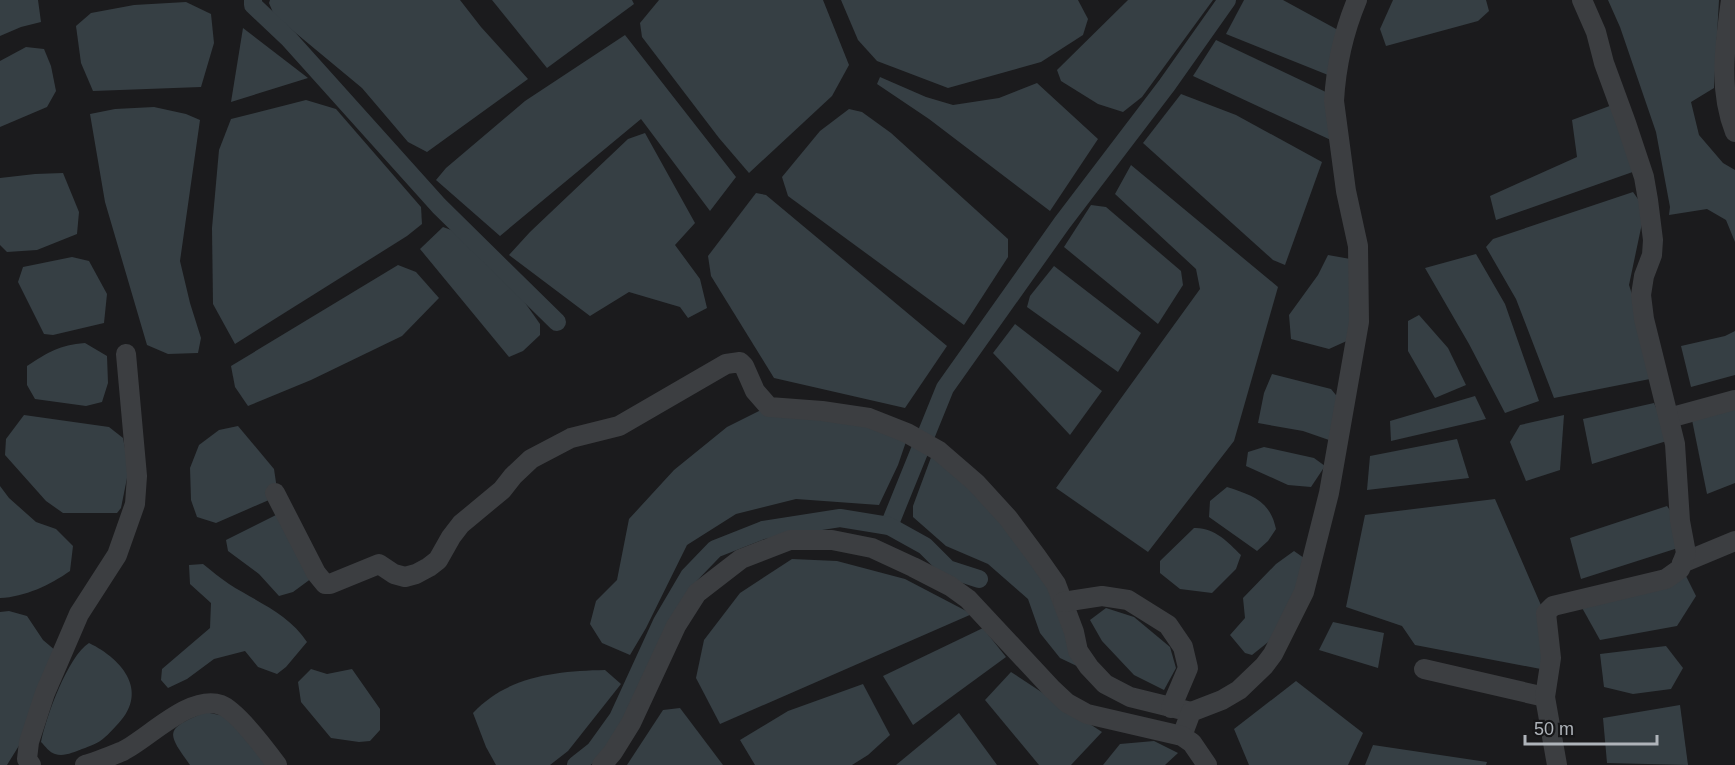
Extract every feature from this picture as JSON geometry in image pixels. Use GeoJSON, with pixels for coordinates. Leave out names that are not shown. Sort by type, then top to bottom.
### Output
{"type":"FeatureCollection","features":[{"type":"Feature","properties":{"kind":"street"},"geometry":{"type":"LineString","coordinates":[[275,493],[316,573],[325,584],[378,564],[394,574],[405,577],[416,574],[438,560],[461,524],[502,490],[531,459],[571,438],[619,426],[735,361],[744,366],[759,397],[769,407],[822,411],[869,418],[907,433],[939,451],[976,483],[1008,518],[1056,584],[1074,632],[1078,651],[1105,684],[1130,697],[1191,712],[1222,700],[1239,690],[1273,654],[1304,592],[1329,493],[1359,322],[1358,246],[1346,190],[1334,101],[1346,32],[1357,0]]}},
{"type":"Feature","properties":{"kind":"street"},"geometry":{"type":"LineString","coordinates":[[1557,765],[1545,697],[1551,658],[1546,613],[1548,609],[1666,579],[1680,569],[1686,553],[1680,521],[1675,444],[1644,319],[1641,295],[1644,276],[1652,255],[1644,177],[1604,63],[1596,32],[1582,0]]}},
{"type":"Feature","properties":{"kind":"street"},"geometry":{"type":"LineString","coordinates":[[1731,0],[1724,82],[1728,116],[1735,132]]}},
{"type":"Feature","properties":{"kind":"street"},"geometry":{"type":"LineString","coordinates":[[31,765],[27,759],[29,742],[45,693],[79,614],[117,555],[135,504],[137,476],[126,354]]}},
{"type":"Feature","properties":{"kind":"street"},"geometry":{"type":"LineString","coordinates":[[1669,418],[1735,400]]}},
{"type":"Feature","properties":{"kind":"street"},"geometry":{"type":"LineString","coordinates":[[602,765],[631,723],[676,626],[697,593],[741,559],[790,540],[832,540],[872,548],[950,586],[968,599],[1067,703],[1087,714],[1182,736],[1192,743],[1208,765]]}},
{"type":"Feature","properties":{"kind":"street"},"geometry":{"type":"LineString","coordinates":[[1682,564],[1735,541]]}},
{"type":"Feature","properties":{"kind":"street"},"geometry":{"type":"LineString","coordinates":[[1063,602],[1102,596],[1128,600],[1168,626],[1183,646],[1188,668],[1171,708]]}},
{"type":"Feature","properties":{"kind":"street"},"geometry":{"type":"LineString","coordinates":[[1424,669],[1545,697]]}},
{"type":"Feature","properties":{"kind":"street"},"geometry":{"type":"LineString","coordinates":[[85,765],[124,750],[189,708],[205,703],[220,705],[233,712],[277,765]]}},
{"type":"Feature","properties":{"kind":"street"},"geometry":{"type":"LineString","coordinates":[[1182,736],[1191,712]]}},
{"type":"Feature","properties":{"kind":"shaded area"},"geometry":{"type":"Polygon","coordinates":[[[0,0],[38,0],[41,22],[0,36],[0,0]]]}},
{"type":"Feature","properties":{"kind":"shaded area"},"geometry":{"type":"Polygon","coordinates":[[[270,0],[460,0],[528,79],[427,152],[408,142],[362,88],[274,15],[270,0]]]}},
{"type":"Feature","properties":{"kind":"shaded area"},"geometry":{"type":"Polygon","coordinates":[[[492,0],[632,0],[634,4],[547,68],[492,0]]]}},
{"type":"Feature","properties":{"kind":"shaded area"},"geometry":{"type":"Polygon","coordinates":[[[659,0],[823,0],[849,65],[832,96],[749,173],[719,138],[642,37],[640,23],[659,0]]]}},
{"type":"Feature","properties":{"kind":"shaded area"},"geometry":{"type":"Polygon","coordinates":[[[841,0],[1078,0],[1088,19],[1083,35],[1041,62],[948,88],[877,61],[858,40],[841,0]]]}},
{"type":"Feature","properties":{"kind":"shaded area"},"geometry":{"type":"Polygon","coordinates":[[[1128,0],[1213,0],[1142,97],[1123,112],[1098,104],[1061,81],[1057,70],[1128,0]]]}},
{"type":"Feature","properties":{"kind":"shaded area"},"geometry":{"type":"Polygon","coordinates":[[[1244,0],[1283,0],[1338,30],[1328,75],[1226,34],[1244,0]]]}},
{"type":"Feature","properties":{"kind":"shaded area"},"geometry":{"type":"Polygon","coordinates":[[[1393,0],[1486,0],[1489,11],[1478,21],[1386,46],[1380,29],[1393,0]]]}},
{"type":"Feature","properties":{"kind":"shaded area"},"geometry":{"type":"Polygon","coordinates":[[[1608,0],[1719,0],[1714,88],[1691,102],[1699,135],[1723,163],[1735,170],[1735,242],[1726,220],[1707,209],[1669,215],[1670,207],[1656,132],[1620,27],[1608,0]]]}},
{"type":"Feature","properties":{"kind":"shaded area"},"geometry":{"type":"Polygon","coordinates":[[[186,2],[211,14],[214,43],[201,87],[93,91],[81,63],[76,26],[91,13],[134,5],[186,2]]]}},
{"type":"Feature","properties":{"kind":"shaded area"},"geometry":{"type":"Polygon","coordinates":[[[243,28],[308,78],[231,102],[243,28]]]}},
{"type":"Feature","properties":{"kind":"shaded area"},"geometry":{"type":"Polygon","coordinates":[[[625,35],[736,177],[710,211],[641,119],[500,236],[436,180],[446,168],[525,101],[625,35]]]}},
{"type":"Feature","properties":{"kind":"shaded area"},"geometry":{"type":"Polygon","coordinates":[[[1216,40],[1330,94],[1333,141],[1193,76],[1216,40]]]}},
{"type":"Feature","properties":{"kind":"shaded area"},"geometry":{"type":"Polygon","coordinates":[[[26,47],[44,49],[51,66],[56,91],[47,107],[0,127],[0,61],[26,47]]]}},
{"type":"Feature","properties":{"kind":"shaded area"},"geometry":{"type":"Polygon","coordinates":[[[880,77],[926,97],[953,105],[999,98],[1037,83],[1098,139],[1050,211],[929,119],[877,84],[880,77]]]}},
{"type":"Feature","properties":{"kind":"shaded area"},"geometry":{"type":"Polygon","coordinates":[[[1181,94],[1236,115],[1322,162],[1285,265],[1273,260],[1143,143],[1181,94]]]}},
{"type":"Feature","properties":{"kind":"shaded area"},"geometry":{"type":"Polygon","coordinates":[[[306,100],[336,109],[421,207],[422,224],[407,236],[235,344],[213,304],[212,228],[219,150],[231,119],[306,100]]]}},
{"type":"Feature","properties":{"kind":"shaded area"},"geometry":{"type":"Polygon","coordinates":[[[1623,101],[1644,168],[1496,220],[1490,196],[1577,157],[1572,120],[1623,101]]]}},
{"type":"Feature","properties":{"kind":"shaded area"},"geometry":{"type":"Polygon","coordinates":[[[154,107],[186,114],[200,120],[180,261],[201,338],[198,353],[168,354],[147,345],[105,202],[90,114],[115,109],[154,107]]]}},
{"type":"Feature","properties":{"kind":"shaded area"},"geometry":{"type":"Polygon","coordinates":[[[849,109],[862,112],[891,133],[1008,239],[1008,257],[964,325],[788,196],[782,177],[820,131],[849,109]]]}},
{"type":"Feature","properties":{"kind":"shaded area"},"geometry":{"type":"Polygon","coordinates":[[[645,133],[695,223],[675,245],[700,279],[707,308],[688,318],[680,307],[629,292],[590,316],[509,255],[530,232],[628,139],[645,133]]]}},
{"type":"Feature","properties":{"kind":"shaded area"},"geometry":{"type":"Polygon","coordinates":[[[1131,165],[1278,287],[1234,441],[1148,552],[1056,488],[1200,289],[1196,269],[1115,194],[1131,165]]]}},
{"type":"Feature","properties":{"kind":"shaded area"},"geometry":{"type":"Polygon","coordinates":[[[63,173],[79,212],[77,234],[37,250],[7,252],[0,245],[0,178],[63,173]]]}},
{"type":"Feature","properties":{"kind":"shaded area"},"geometry":{"type":"Polygon","coordinates":[[[1633,192],[1645,209],[1629,285],[1654,363],[1655,378],[1554,398],[1516,299],[1486,247],[1493,239],[1633,192]]]}},
{"type":"Feature","properties":{"kind":"shaded area"},"geometry":{"type":"Polygon","coordinates":[[[756,193],[766,195],[947,346],[905,408],[774,378],[711,276],[708,256],[756,193]]]}},
{"type":"Feature","properties":{"kind":"shaded area"},"geometry":{"type":"Polygon","coordinates":[[[1091,205],[1106,207],[1181,271],[1183,285],[1158,324],[1064,247],[1091,205]]]}},
{"type":"Feature","properties":{"kind":"shaded area"},"geometry":{"type":"Polygon","coordinates":[[[443,227],[454,231],[521,297],[540,324],[540,335],[523,351],[509,357],[420,249],[443,227]]]}},
{"type":"Feature","properties":{"kind":"shaded area"},"geometry":{"type":"Polygon","coordinates":[[[1476,254],[1505,304],[1539,401],[1505,413],[1469,344],[1425,268],[1476,254]]]}},
{"type":"Feature","properties":{"kind":"shaded area"},"geometry":{"type":"Polygon","coordinates":[[[1328,255],[1356,260],[1351,339],[1329,349],[1291,339],[1289,315],[1318,275],[1328,255]]]}},
{"type":"Feature","properties":{"kind":"shaded area"},"geometry":{"type":"Polygon","coordinates":[[[72,257],[89,261],[107,294],[104,323],[53,335],[44,334],[18,282],[23,267],[72,257]]]}},
{"type":"Feature","properties":{"kind":"shaded area"},"geometry":{"type":"Polygon","coordinates":[[[398,265],[416,272],[439,298],[402,336],[311,380],[248,406],[235,387],[231,366],[398,265]]]}},
{"type":"Feature","properties":{"kind":"shaded area"},"geometry":{"type":"Polygon","coordinates":[[[1054,266],[1141,333],[1118,372],[1027,307],[1030,296],[1054,266]]]}},
{"type":"Feature","properties":{"kind":"shaded area"},"geometry":{"type":"Polygon","coordinates":[[[1419,315],[1448,348],[1466,385],[1435,398],[1408,351],[1408,321],[1419,315]]]}},
{"type":"Feature","properties":{"kind":"shaded area"},"geometry":{"type":"Polygon","coordinates":[[[1015,324],[1102,391],[1070,435],[993,353],[1015,324]]]}},
{"type":"Feature","properties":{"kind":"shaded area"},"geometry":{"type":"Polygon","coordinates":[[[1735,331],[1735,375],[1691,387],[1681,346],[1725,336],[1735,331]]]}},
{"type":"Feature","properties":{"kind":"shaded area"},"geometry":{"type":"Polygon","coordinates":[[[85,343],[107,356],[108,383],[102,402],[86,406],[35,399],[27,385],[27,366],[54,350],[85,343]]]}},
{"type":"Feature","properties":{"kind":"shaded area"},"geometry":{"type":"Polygon","coordinates":[[[1272,374],[1331,389],[1340,400],[1329,440],[1303,431],[1258,423],[1264,393],[1272,374]]]}},
{"type":"Feature","properties":{"kind":"shaded area"},"geometry":{"type":"Polygon","coordinates":[[[1735,393],[1735,483],[1707,494],[1690,410],[1735,393]]]}},
{"type":"Feature","properties":{"kind":"shaded area"},"geometry":{"type":"Polygon","coordinates":[[[1475,396],[1486,419],[1391,441],[1390,421],[1475,396]]]}},
{"type":"Feature","properties":{"kind":"shaded area"},"geometry":{"type":"Polygon","coordinates":[[[1654,403],[1670,440],[1592,464],[1583,419],[1654,403]]]}},
{"type":"Feature","properties":{"kind":"shaded area"},"geometry":{"type":"Polygon","coordinates":[[[769,406],[909,433],[898,465],[879,505],[796,499],[736,514],[687,545],[630,655],[602,643],[590,624],[596,601],[617,580],[629,519],[674,470],[727,427],[769,406]]]}},
{"type":"Feature","properties":{"kind":"shaded area"},"geometry":{"type":"Polygon","coordinates":[[[24,415],[109,427],[123,438],[129,468],[121,508],[117,513],[63,513],[46,501],[5,455],[6,439],[24,415]]]}},
{"type":"Feature","properties":{"kind":"shaded area"},"geometry":{"type":"Polygon","coordinates":[[[1564,415],[1560,470],[1526,481],[1510,442],[1520,425],[1564,415]]]}},
{"type":"Feature","properties":{"kind":"shaded area"},"geometry":{"type":"Polygon","coordinates":[[[238,426],[274,469],[278,496],[216,523],[197,517],[191,500],[190,468],[199,445],[219,430],[238,426]]]}},
{"type":"Feature","properties":{"kind":"shaded area"},"geometry":{"type":"Polygon","coordinates":[[[1457,439],[1469,478],[1367,490],[1370,456],[1457,439]]]}},
{"type":"Feature","properties":{"kind":"shaded area"},"geometry":{"type":"Polygon","coordinates":[[[1264,447],[1314,458],[1325,466],[1311,487],[1288,485],[1246,466],[1248,452],[1264,447]]]}},
{"type":"Feature","properties":{"kind":"shaded area"},"geometry":{"type":"Polygon","coordinates":[[[933,452],[1036,547],[1102,678],[1060,658],[1040,633],[1028,599],[988,564],[946,546],[913,517],[913,506],[933,452]]]}},
{"type":"Feature","properties":{"kind":"shaded area"},"geometry":{"type":"Polygon","coordinates":[[[0,486],[9,498],[36,522],[56,529],[73,546],[70,571],[37,589],[0,598],[0,486]]]}},
{"type":"Feature","properties":{"kind":"shaded area"},"geometry":{"type":"Polygon","coordinates":[[[1227,487],[1258,500],[1269,511],[1273,519],[1276,529],[1257,551],[1209,517],[1210,501],[1227,487]]]}},
{"type":"Feature","properties":{"kind":"shaded area"},"geometry":{"type":"Polygon","coordinates":[[[1495,499],[1550,626],[1546,670],[1415,645],[1402,626],[1346,607],[1365,515],[1495,499]]]}},
{"type":"Feature","properties":{"kind":"shaded area"},"geometry":{"type":"Polygon","coordinates":[[[1667,506],[1676,519],[1681,547],[1581,579],[1570,538],[1667,506]]]}},
{"type":"Feature","properties":{"kind":"shaded area"},"geometry":{"type":"Polygon","coordinates":[[[288,509],[312,578],[293,592],[279,596],[259,574],[228,551],[226,540],[288,509]]]}},
{"type":"Feature","properties":{"kind":"shaded area"},"geometry":{"type":"Polygon","coordinates":[[[1194,528],[1214,533],[1226,540],[1241,555],[1236,569],[1212,593],[1180,589],[1160,573],[1160,561],[1194,528]]]}},
{"type":"Feature","properties":{"kind":"shaded area"},"geometry":{"type":"Polygon","coordinates":[[[1294,551],[1304,558],[1302,581],[1272,639],[1252,655],[1245,653],[1230,635],[1245,618],[1243,598],[1276,564],[1294,551]]]}},
{"type":"Feature","properties":{"kind":"shaded area"},"geometry":{"type":"Polygon","coordinates":[[[792,559],[837,561],[905,579],[972,614],[720,724],[696,678],[704,640],[740,593],[792,559]]]}},
{"type":"Feature","properties":{"kind":"shaded area"},"geometry":{"type":"Polygon","coordinates":[[[203,564],[229,584],[282,616],[300,632],[307,642],[277,674],[258,667],[245,651],[214,659],[187,679],[168,688],[161,680],[162,669],[210,628],[211,603],[190,584],[189,565],[203,564]]]}},
{"type":"Feature","properties":{"kind":"shaded area"},"geometry":{"type":"Polygon","coordinates":[[[1682,568],[1696,596],[1677,626],[1600,640],[1576,597],[1682,568]]]}},
{"type":"Feature","properties":{"kind":"shaded area"},"geometry":{"type":"Polygon","coordinates":[[[1106,608],[1134,617],[1170,647],[1176,668],[1164,690],[1134,675],[1102,641],[1090,620],[1106,608]]]}},
{"type":"Feature","properties":{"kind":"shaded area"},"geometry":{"type":"Polygon","coordinates":[[[9,611],[27,616],[43,640],[56,651],[20,744],[7,765],[0,765],[0,612],[9,611]]]}},
{"type":"Feature","properties":{"kind":"shaded area"},"geometry":{"type":"Polygon","coordinates":[[[1333,622],[1384,633],[1378,668],[1319,650],[1333,622]]]}},
{"type":"Feature","properties":{"kind":"shaded area"},"geometry":{"type":"Polygon","coordinates":[[[983,628],[1006,657],[913,725],[883,676],[983,628]]]}},
{"type":"Feature","properties":{"kind":"shaded area"},"geometry":{"type":"Polygon","coordinates":[[[89,643],[113,658],[122,668],[132,690],[131,702],[126,714],[101,740],[69,754],[55,754],[41,742],[48,718],[73,660],[89,643]]]}},
{"type":"Feature","properties":{"kind":"shaded area"},"geometry":{"type":"Polygon","coordinates":[[[1666,646],[1683,668],[1671,689],[1633,694],[1604,687],[1600,654],[1666,646]]]}},
{"type":"Feature","properties":{"kind":"shaded area"},"geometry":{"type":"Polygon","coordinates":[[[311,669],[327,674],[352,669],[380,709],[380,730],[370,741],[359,742],[331,738],[301,702],[298,682],[311,669]]]}},
{"type":"Feature","properties":{"kind":"shaded area"},"geometry":{"type":"Polygon","coordinates":[[[605,670],[621,684],[568,751],[550,765],[496,765],[486,747],[473,713],[486,701],[517,683],[534,678],[551,674],[605,670]]]}},
{"type":"Feature","properties":{"kind":"shaded area"},"geometry":{"type":"Polygon","coordinates":[[[1011,672],[1102,732],[1071,765],[1039,765],[985,700],[1011,672]]]}},
{"type":"Feature","properties":{"kind":"shaded area"},"geometry":{"type":"Polygon","coordinates":[[[1296,681],[1363,733],[1348,765],[1249,765],[1234,729],[1296,681]]]}},
{"type":"Feature","properties":{"kind":"shaded area"},"geometry":{"type":"Polygon","coordinates":[[[863,684],[890,735],[868,755],[852,765],[755,765],[740,740],[788,711],[863,684]]]}},
{"type":"Feature","properties":{"kind":"shaded area"},"geometry":{"type":"Polygon","coordinates":[[[1680,705],[1688,765],[1607,763],[1603,718],[1680,705]]]}},
{"type":"Feature","properties":{"kind":"shaded area"},"geometry":{"type":"Polygon","coordinates":[[[680,708],[723,765],[627,765],[663,710],[680,708]]]}},
{"type":"Feature","properties":{"kind":"shaded area"},"geometry":{"type":"Polygon","coordinates":[[[205,712],[229,717],[266,765],[190,765],[176,745],[173,738],[174,732],[183,723],[205,712]]]}},
{"type":"Feature","properties":{"kind":"shaded area"},"geometry":{"type":"Polygon","coordinates":[[[959,713],[997,765],[896,765],[959,713]]]}},
{"type":"Feature","properties":{"kind":"shaded area"},"geometry":{"type":"Polygon","coordinates":[[[1154,741],[1178,753],[1165,765],[1103,765],[1120,744],[1154,741]]]}},
{"type":"Feature","properties":{"kind":"shaded area"},"geometry":{"type":"Polygon","coordinates":[[[1373,745],[1487,762],[1486,765],[1365,765],[1373,745]]]}},
{"type":"Feature","properties":{"kind":"waterway"},"geometry":{"type":"LineString","coordinates":[[253,0],[253,5],[289,39],[439,206],[557,322]]}},
{"type":"Feature","properties":{"kind":"waterway"},"geometry":{"type":"LineString","coordinates":[[889,526],[945,388],[1062,223],[1167,85],[1227,0]]}},
{"type":"Feature","properties":{"kind":"waterway"},"geometry":{"type":"LineString","coordinates":[[576,765],[595,750],[618,718],[662,622],[689,576],[715,549],[763,530],[840,518],[889,526],[925,546],[948,569],[979,579]]}}]}
